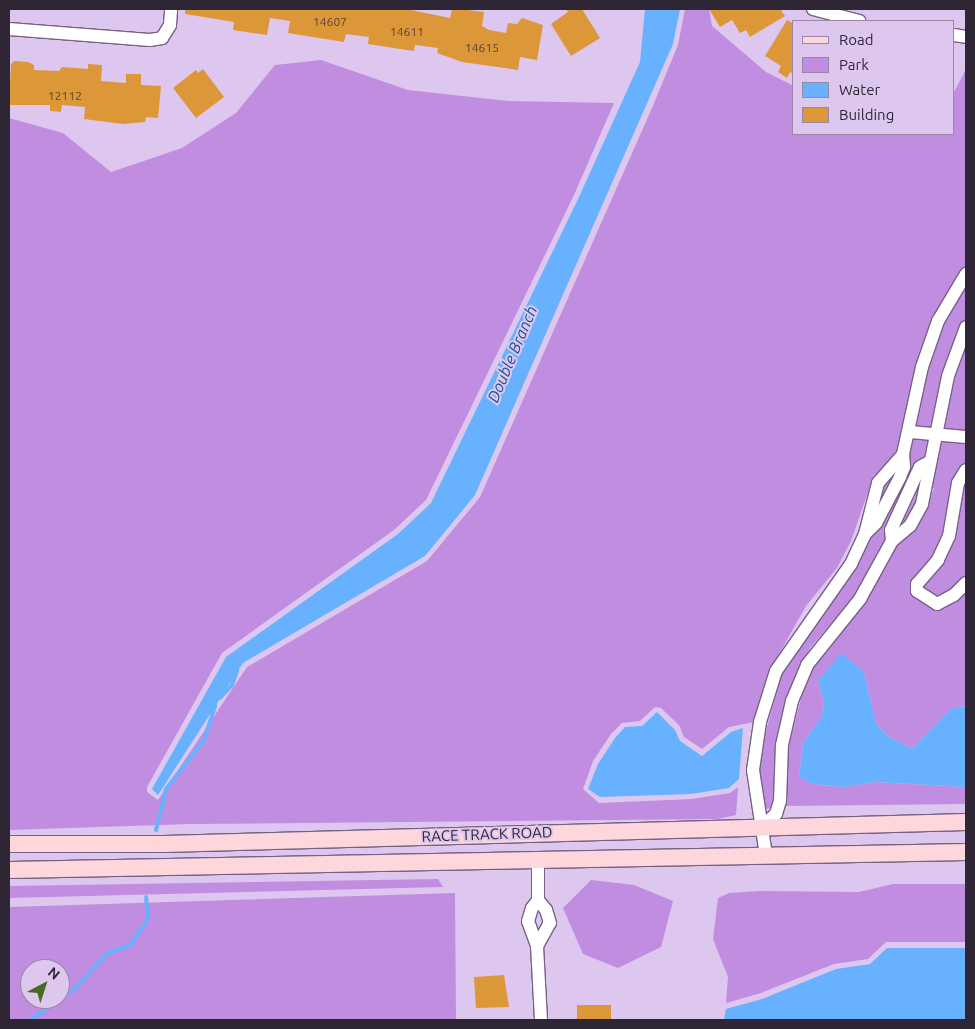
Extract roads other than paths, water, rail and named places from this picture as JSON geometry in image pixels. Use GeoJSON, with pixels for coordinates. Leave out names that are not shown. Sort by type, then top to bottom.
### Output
{"type":"FeatureCollection","features":[{"type":"Feature","properties":{"kind":"main road","name":"RACE TRACK ROAD"},"geometry":{"type":"LineString","coordinates":[[9,844],[164,844],[764,826],[966,822]]}},
{"type":"Feature","properties":{"kind":"main road"},"geometry":{"type":"LineString","coordinates":[[259,841],[260,866]]}},
{"type":"Feature","properties":{"kind":"main road","name":"RACE TRACK ROAD"},"geometry":{"type":"LineString","coordinates":[[9,870],[117,870],[538,859],[966,852]]}},
{"type":"Feature","properties":{"kind":"street"},"geometry":{"type":"LineString","coordinates":[[9,29],[150,40],[162,38],[170,25],[171,9]]}},
{"type":"Feature","properties":{"kind":"street"},"geometry":{"type":"LineString","coordinates":[[814,9],[855,20]]}},
{"type":"Feature","properties":{"kind":"street"},"geometry":{"type":"LineString","coordinates":[[766,855],[764,826],[758,810],[753,770],[760,722],[776,672],[851,564],[865,534],[878,483],[903,454],[910,432],[922,367],[938,322],[966,274]]}},
{"type":"Feature","properties":{"kind":"street"},"geometry":{"type":"LineString","coordinates":[[764,826],[776,814],[780,801],[782,745],[792,700],[800,681],[816,651],[860,599],[892,541],[917,515],[928,482],[929,462],[937,434],[948,376],[966,327]]}},
{"type":"Feature","properties":{"kind":"street"},"geometry":{"type":"LineString","coordinates":[[910,432],[966,437]]}},
{"type":"Feature","properties":{"kind":"street"},"geometry":{"type":"LineString","coordinates":[[966,470],[958,483],[949,536],[938,560],[917,584],[917,591],[937,604],[954,595],[966,583]]}},
{"type":"Feature","properties":{"kind":"street"},"geometry":{"type":"LineString","coordinates":[[538,859],[538,900],[532,908],[528,921],[538,946],[541,1020]]}},
{"type":"Feature","properties":{"kind":"street"},"geometry":{"type":"LineString","coordinates":[[538,900],[546,910],[550,923],[538,946]]}},
{"type":"Feature","properties":{"kind":"water"},"geometry":{"type":"Polygon","coordinates":[[[645,9],[680,9],[673,44],[475,495],[425,556],[243,663],[158,795],[152,789],[226,657],[398,534],[431,503],[579,197],[640,62],[645,9]]]}},
{"type":"Feature","properties":{"kind":"water"},"geometry":{"type":"Polygon","coordinates":[[[841,653],[864,672],[876,724],[888,736],[912,749],[952,708],[966,706],[966,787],[875,782],[845,787],[812,784],[799,777],[803,743],[822,716],[824,702],[818,681],[841,653]]]}},
{"type":"Feature","properties":{"kind":"water"},"geometry":{"type":"Polygon","coordinates":[[[657,712],[675,730],[680,741],[702,756],[731,732],[743,728],[739,779],[729,788],[691,794],[600,797],[588,789],[598,764],[615,738],[625,727],[642,726],[657,712]]]}},
{"type":"Feature","properties":{"kind":"water"},"geometry":{"type":"Polygon","coordinates":[[[887,948],[966,948],[966,1020],[724,1020],[726,1009],[762,999],[836,969],[870,964],[887,948]]]}},
{"type":"Feature","properties":{"kind":"waterway","name":"Double Branch"},"geometry":{"type":"LineString","coordinates":[[220,698],[232,685],[237,671]]}},
{"type":"Feature","properties":{"kind":"waterway","name":"Double Branch"},"geometry":{"type":"LineString","coordinates":[[156,830],[166,789],[204,740],[215,706]]}},
{"type":"Feature","properties":{"kind":"waterway","name":"Double Branch"},"geometry":{"type":"LineString","coordinates":[[31,1020],[75,988],[108,953],[130,945],[148,919],[146,897]]}}]}
